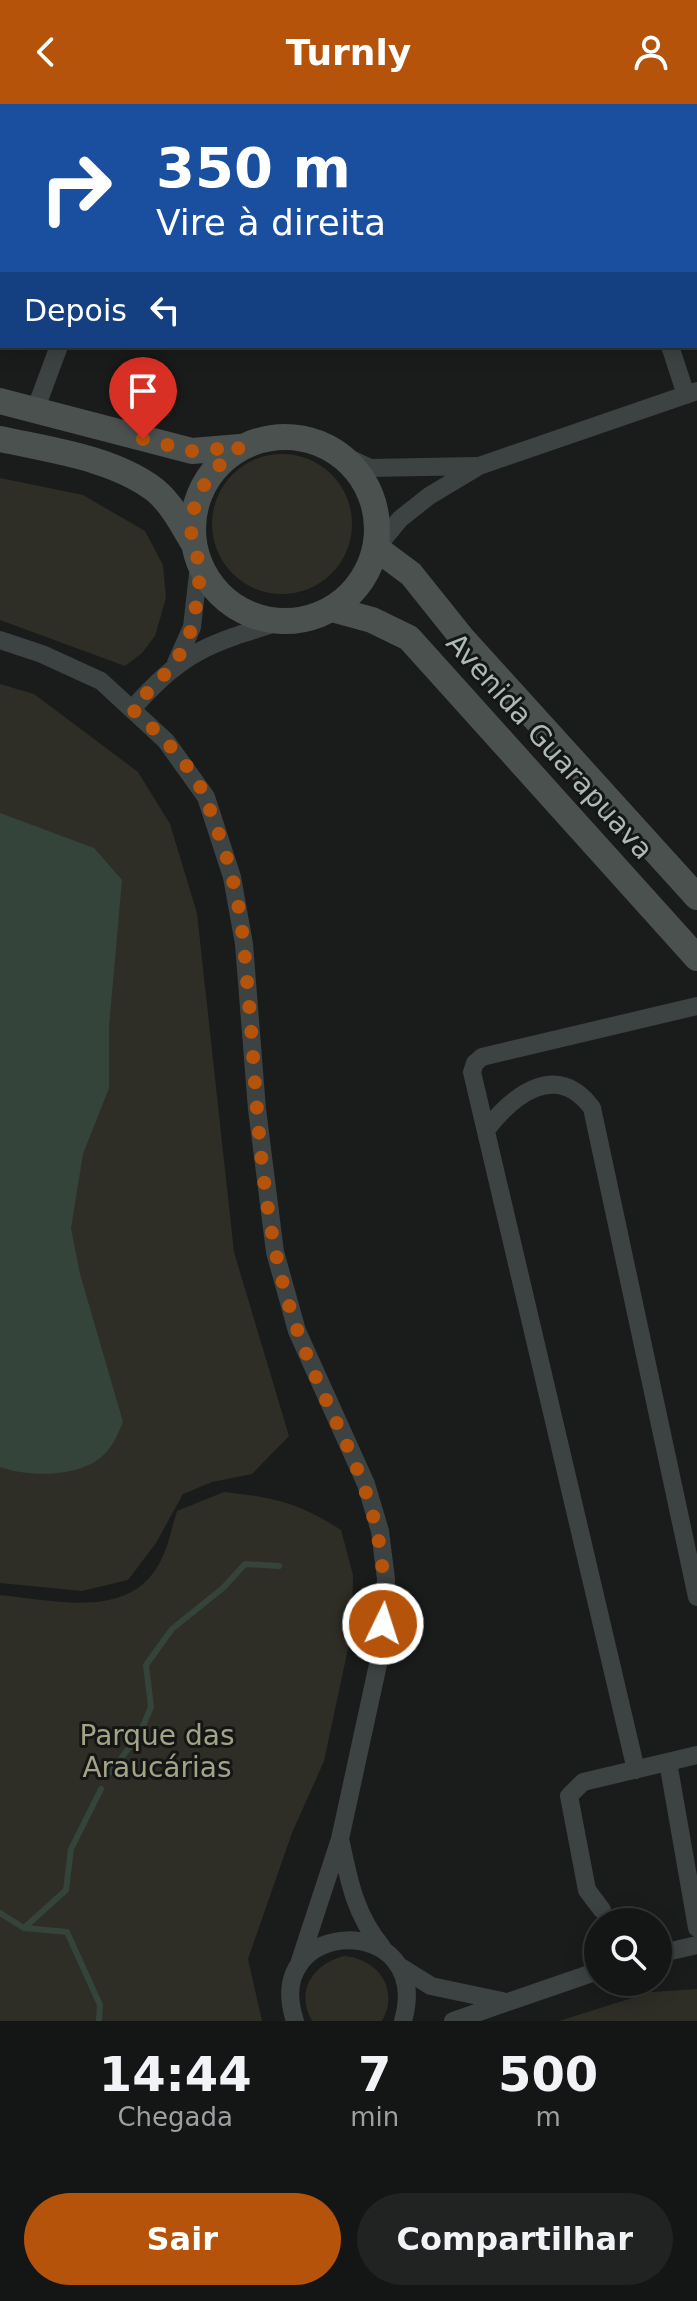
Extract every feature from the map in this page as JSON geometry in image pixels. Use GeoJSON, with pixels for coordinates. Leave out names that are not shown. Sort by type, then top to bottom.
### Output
{"type":"FeatureCollection","features":[{"type":"Feature","properties":{"kind":"street"},"geometry":{"type":"LineString","coordinates":[[36,408],[58,348]]}},
{"type":"Feature","properties":{"kind":"street"},"geometry":{"type":"LineString","coordinates":[[376,548],[400,519],[429,496],[479,466],[692,393],[671,348]]}},
{"type":"Feature","properties":{"kind":"street"},"geometry":{"type":"LineString","coordinates":[[0,401],[192,451],[240,447],[265,438],[291,436],[317,442],[370,468],[479,466]]}},
{"type":"Feature","properties":{"kind":"street"},"geometry":{"type":"LineString","coordinates":[[0,439],[69,454],[122,472],[155,490],[196,553],[213,587],[232,605],[254,616],[280,622]]}},
{"type":"Feature","properties":{"kind":"street"},"geometry":{"type":"LineString","coordinates":[[176,663],[192,627],[196,553],[193,513],[202,486],[218,464],[240,447]]}},
{"type":"Feature","properties":{"kind":"street"},"geometry":{"type":"LineString","coordinates":[[132,709],[176,663],[210,644],[280,622],[307,619],[332,609],[352,593],[367,572],[376,548],[378,521],[371,496],[359,472],[340,454]]}},
{"type":"Feature","properties":{"kind":"street","name":"Avenida Guarapuava"},"geometry":{"type":"LineString","coordinates":[[376,548],[411,574],[463,639],[697,897]]}},
{"type":"Feature","properties":{"kind":"street","name":"Avenida Guarapuava"},"geometry":{"type":"LineString","coordinates":[[332,609],[372,620],[409,638],[697,958]]}},
{"type":"Feature","properties":{"kind":"street"},"geometry":{"type":"LineString","coordinates":[[0,640],[42,654],[101,681],[166,741],[206,797],[232,877],[244,944],[257,1109],[275,1252],[297,1331],[366,1484],[380,1531],[386,1579],[382,1646],[340,1839],[291,1986],[290,2006],[295,2021]]}},
{"type":"Feature","properties":{"kind":"street"},"geometry":{"type":"LineString","coordinates":[[636,1770],[472,1072],[482,1057],[697,1006]]}},
{"type":"Feature","properties":{"kind":"street"},"geometry":{"type":"LineString","coordinates":[[486,1130],[521,1092],[563,1084],[581,1093],[592,1108],[697,1597]]}},
{"type":"Feature","properties":{"kind":"street"},"geometry":{"type":"LineString","coordinates":[[600,1908],[587,1890],[569,1796],[583,1782],[697,1756]]}},
{"type":"Feature","properties":{"kind":"street"},"geometry":{"type":"LineString","coordinates":[[668,1762],[694,1882],[697,1928]]}},
{"type":"Feature","properties":{"kind":"street"},"geometry":{"type":"LineString","coordinates":[[340,1839],[350,1890],[364,1926],[393,1959],[406,1984],[407,2002],[403,2021]]}},
{"type":"Feature","properties":{"kind":"street"},"geometry":{"type":"LineString","coordinates":[[298,1967],[311,1951],[329,1941],[359,1940],[431,1986],[505,2002]]}},
{"type":"Feature","properties":{"kind":"street"},"geometry":{"type":"LineString","coordinates":[[672,1951],[697,1945]]}},
{"type":"Feature","properties":{"kind":"street"},"geometry":{"type":"LineString","coordinates":[[453,2021],[584,1976]]}},
{"type":"Feature","properties":{"kind":"green space"},"geometry":{"type":"Polygon","coordinates":[[[282,454],[309,459],[332,474],[347,497],[352,524],[347,551],[332,574],[309,589],[282,594],[255,589],[232,574],[217,551],[212,524],[217,497],[232,474],[255,459],[282,454]]]}},
{"type":"Feature","properties":{"kind":"green space"},"geometry":{"type":"Polygon","coordinates":[[[0,478],[83,495],[145,531],[163,565],[166,598],[155,636],[142,653],[125,666],[0,620],[0,478]]]}},
{"type":"Feature","properties":{"kind":"green space"},"geometry":{"type":"Polygon","coordinates":[[[0,684],[34,694],[138,772],[170,824],[197,913],[234,1252],[289,1436],[252,1474],[212,1482],[183,1494],[156,1543],[128,1580],[82,1591],[0,1583],[0,684]]]}},
{"type":"Feature","properties":{"kind":"green space","name":"Parque das Araucárias"},"geometry":{"type":"Polygon","coordinates":[[[224,1492],[286,1503],[312,1513],[341,1530],[353,1575],[352,1630],[324,1761],[292,1833],[248,1959],[262,2021],[0,2021],[0,1595],[91,1602],[112,1599],[132,1591],[149,1578],[162,1558],[177,1511],[224,1492]]]}},
{"type":"Feature","properties":{"kind":"green space"},"geometry":{"type":"Polygon","coordinates":[[[344,1956],[367,1963],[382,1978],[388,1998],[382,2021],[312,2021],[305,1999],[310,1980],[324,1965],[344,1956]]]}},
{"type":"Feature","properties":{"kind":"green space"},"geometry":{"type":"Polygon","coordinates":[[[697,1989],[697,2021],[559,2021],[638,1996],[672,1996],[672,1991],[697,1989]]]}},
{"type":"Feature","properties":{"kind":"shaded area"},"geometry":{"type":"Polygon","coordinates":[[[0,813],[94,848],[122,880],[109,1027],[109,1088],[83,1154],[71,1228],[80,1274],[123,1422],[113,1444],[99,1459],[73,1471],[57,1473],[27,1473],[0,1467],[0,813]]]}},
{"type":"Feature","properties":{"kind":"waterway"},"geometry":{"type":"LineString","coordinates":[[111,1772],[140,1733],[151,1707],[146,1665],[172,1629],[223,1588],[245,1564],[279,1566]]}},
{"type":"Feature","properties":{"kind":"waterway"},"geometry":{"type":"LineString","coordinates":[[24,1928],[66,1890],[71,1849],[101,1789]]}},
{"type":"Feature","properties":{"kind":"waterway"},"geometry":{"type":"LineString","coordinates":[[0,1913],[24,1928],[67,1932],[100,2005],[99,2021]]}},
{"type":"Feature","properties":{"kind":"route"},"geometry":{"type":"LineString","coordinates":[[143,439],[192,451],[240,447],[218,464],[202,486],[193,513],[192,541],[199,565],[192,627],[176,663],[132,709],[166,741],[206,797],[232,877],[244,944],[257,1109],[275,1252],[297,1331],[366,1484],[380,1531],[386,1579],[383,1624]]}}]}
